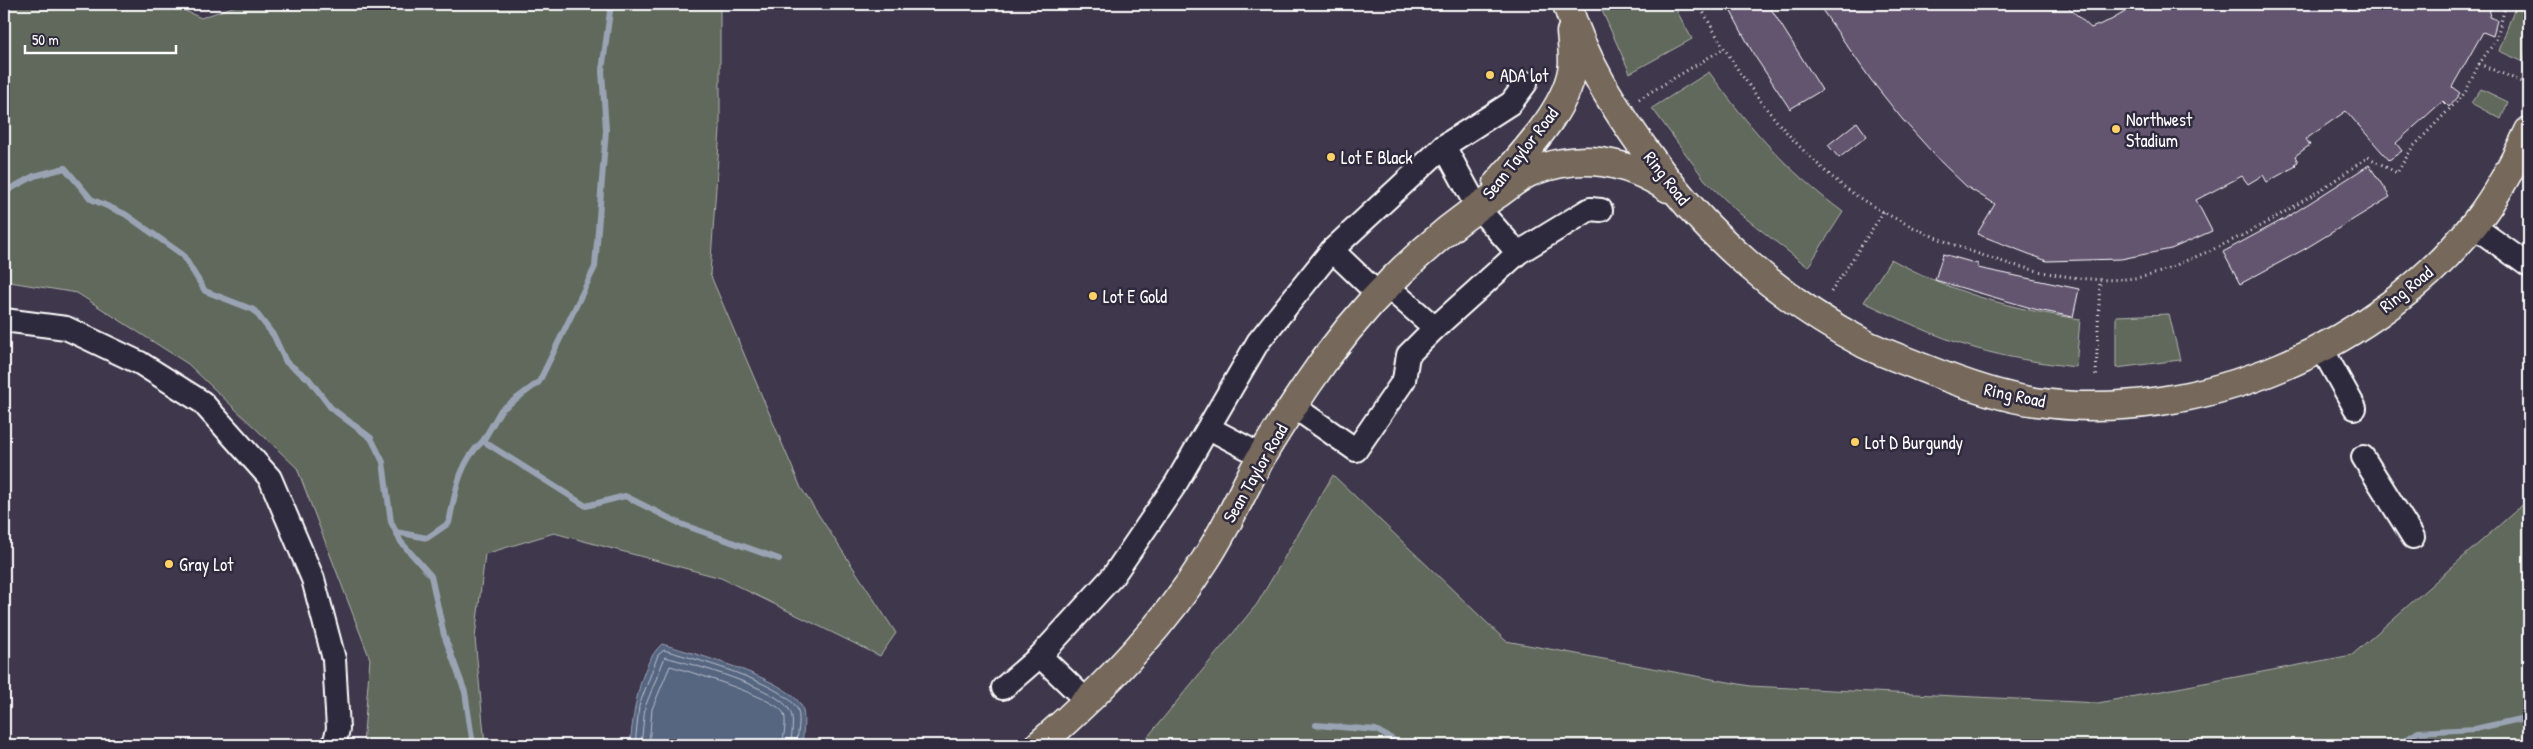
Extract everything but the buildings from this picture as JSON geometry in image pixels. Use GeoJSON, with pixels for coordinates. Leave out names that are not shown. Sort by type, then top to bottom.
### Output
{"type":"FeatureCollection","features":[{"type":"Feature","properties":{"kind":"main road","name":"Ring Road"},"geometry":{"type":"LineString","coordinates":[[1568,7],[1591,66],[1618,112],[1675,192],[1719,237],[1783,293],[1820,318],[1867,345],[1957,382],[2036,402],[2109,406],[2174,399],[2242,382],[2293,363],[2394,301],[2439,262],[2472,225],[2505,178],[2529,131]]}},
{"type":"Feature","properties":{"kind":"main road","name":"Sean Taylor Road"},"geometry":{"type":"LineString","coordinates":[[1478,207],[1530,145],[1550,118],[1566,90],[1573,64],[1568,7]]}},
{"type":"Feature","properties":{"kind":"main road","name":"Sean Taylor Road"},"geometry":{"type":"LineString","coordinates":[[1039,745],[1087,701],[1131,656],[1167,613],[1206,559],[1262,456],[1308,383],[1383,291],[1427,246],[1478,207],[1532,171],[1572,162],[1604,160],[1630,167],[1675,192]]}},
{"type":"Feature","properties":{"kind":"lane"},"geometry":{"type":"LineString","coordinates":[[1003,688],[1040,656],[1118,568],[1175,486],[1258,342],[1332,250],[1444,146],[1511,103],[1526,83]]}},
{"type":"Feature","properties":{"kind":"lane"},"geometry":{"type":"LineString","coordinates":[[1444,146],[1478,207],[1518,254]]}},
{"type":"Feature","properties":{"kind":"lane"},"geometry":{"type":"LineString","coordinates":[[1294,406],[1356,450],[1404,380],[1408,355],[1435,328],[1518,254],[1590,209],[1601,210]]}},
{"type":"Feature","properties":{"kind":"lane"},"geometry":{"type":"LineString","coordinates":[[2472,225],[2529,266]]}},
{"type":"Feature","properties":{"kind":"lane"},"geometry":{"type":"LineString","coordinates":[[1332,250],[1383,291],[1435,328]]}},
{"type":"Feature","properties":{"kind":"lane"},"geometry":{"type":"LineString","coordinates":[[4,320],[66,328],[140,363],[202,402],[270,478],[313,579],[334,660],[338,729],[334,745]]}},
{"type":"Feature","properties":{"kind":"lane"},"geometry":{"type":"LineString","coordinates":[[2321,347],[2355,408]]}},
{"type":"Feature","properties":{"kind":"lane"},"geometry":{"type":"LineString","coordinates":[[1209,428],[1262,456]]}},
{"type":"Feature","properties":{"kind":"lane"},"geometry":{"type":"LineString","coordinates":[[2363,457],[2413,537]]}},
{"type":"Feature","properties":{"kind":"lane"},"geometry":{"type":"LineString","coordinates":[[1040,656],[1087,701]]}},
{"type":"Feature","properties":{"kind":"path"},"geometry":{"type":"LineString","coordinates":[[1699,4],[1723,49],[1757,97],[1798,145],[1840,184],[1884,211],[1931,234],[1993,259],[2054,276],[2100,280],[2151,275],[2214,250],[2326,187],[2368,157],[2397,173],[2412,148],[2465,94],[2479,64],[2496,40],[2506,4]]}},
{"type":"Feature","properties":{"kind":"path"},"geometry":{"type":"LineString","coordinates":[[1638,99],[1723,49]]}},
{"type":"Feature","properties":{"kind":"path"},"geometry":{"type":"LineString","coordinates":[[2479,64],[2525,83]]}},
{"type":"Feature","properties":{"kind":"path"},"geometry":{"type":"LineString","coordinates":[[1831,292],[1884,211]]}},
{"type":"Feature","properties":{"kind":"path"},"geometry":{"type":"LineString","coordinates":[[2096,375],[2100,280]]}},
{"type":"Feature","properties":{"kind":"green space"},"geometry":{"type":"Polygon","coordinates":[[[4,4],[170,4],[201,18],[241,4],[720,4],[720,129],[710,274],[801,488],[896,633],[880,656],[721,578],[554,533],[485,554],[475,638],[485,745],[363,745],[370,659],[297,468],[188,364],[77,293],[4,281],[4,4]]]}},
{"type":"Feature","properties":{"kind":"green space"},"geometry":{"type":"Polygon","coordinates":[[[1599,4],[1673,4],[1692,39],[1630,73],[1599,4]]]}},
{"type":"Feature","properties":{"kind":"green space"},"geometry":{"type":"Polygon","coordinates":[[[2516,4],[2529,4],[2529,40],[2524,62],[2499,51],[2516,4]]]}},
{"type":"Feature","properties":{"kind":"green space"},"geometry":{"type":"Polygon","coordinates":[[[1709,72],[1755,130],[1786,164],[1843,212],[1808,267],[1739,213],[1705,180],[1652,108],[1709,72]]]}},
{"type":"Feature","properties":{"kind":"green space"},"geometry":{"type":"Polygon","coordinates":[[[2481,89],[2508,102],[2501,119],[2471,103],[2481,89]]]}},
{"type":"Feature","properties":{"kind":"green space"},"geometry":{"type":"Polygon","coordinates":[[[1891,259],[1937,281],[1983,298],[2006,305],[2080,319],[2076,367],[2025,360],[1960,344],[1864,302],[1891,259]]]}},
{"type":"Feature","properties":{"kind":"green space"},"geometry":{"type":"Polygon","coordinates":[[[2169,314],[2180,360],[2116,368],[2116,316],[2169,314]]]}},
{"type":"Feature","properties":{"kind":"green space"},"geometry":{"type":"Polygon","coordinates":[[[1333,475],[1506,641],[1750,686],[2098,703],[2352,655],[2529,499],[2529,745],[1141,745],[1257,604],[1333,475]]]}},
{"type":"Feature","properties":{"kind":"water"},"geometry":{"type":"Polygon","coordinates":[[[662,644],[741,669],[782,688],[796,699],[803,710],[802,745],[630,745],[638,691],[648,664],[662,644]]]}},
{"type":"Feature","properties":{"kind":"waterway"},"geometry":{"type":"LineString","coordinates":[[483,441],[501,410],[539,382],[595,267],[606,130],[602,71],[611,4]]}},
{"type":"Feature","properties":{"kind":"waterway"},"geometry":{"type":"LineString","coordinates":[[4,189],[8,190],[34,176],[65,168],[91,199],[125,214],[183,255],[205,291],[254,310],[274,336],[286,362],[309,379],[331,408],[371,438],[383,462],[391,522],[401,542],[431,576],[444,635],[465,692],[473,745]]}},
{"type":"Feature","properties":{"kind":"waterway"},"geometry":{"type":"LineString","coordinates":[[396,532],[427,538],[449,523],[456,489],[463,468],[468,458],[483,441],[586,506],[625,496],[681,524],[779,559]]}},
{"type":"Feature","properties":{"kind":"waterway"},"geometry":{"type":"LineString","coordinates":[[2398,745],[2418,732],[2475,729],[2529,717]]}},
{"type":"Feature","properties":{"kind":"waterway"},"geometry":{"type":"LineString","coordinates":[[1316,725],[1376,730],[1403,745]]}},
{"type":"Feature","properties":{"kind":"place","name":"ADA lot"},"geometry":{"type":"Point","coordinates":[1490,75]}},
{"type":"Feature","properties":{"kind":"place","name":"Northwest Stadium"},"geometry":{"type":"Point","coordinates":[2116,129]}},
{"type":"Feature","properties":{"kind":"place","name":"Lot E Black"},"geometry":{"type":"Point","coordinates":[1331,157]}},
{"type":"Feature","properties":{"kind":"place","name":"Lot E Gold"},"geometry":{"type":"Point","coordinates":[1093,296]}},
{"type":"Feature","properties":{"kind":"place","name":"Lot D Burgundy"},"geometry":{"type":"Point","coordinates":[1855,442]}},
{"type":"Feature","properties":{"kind":"place","name":"Gray Lot"},"geometry":{"type":"Point","coordinates":[169,564]}}]}
